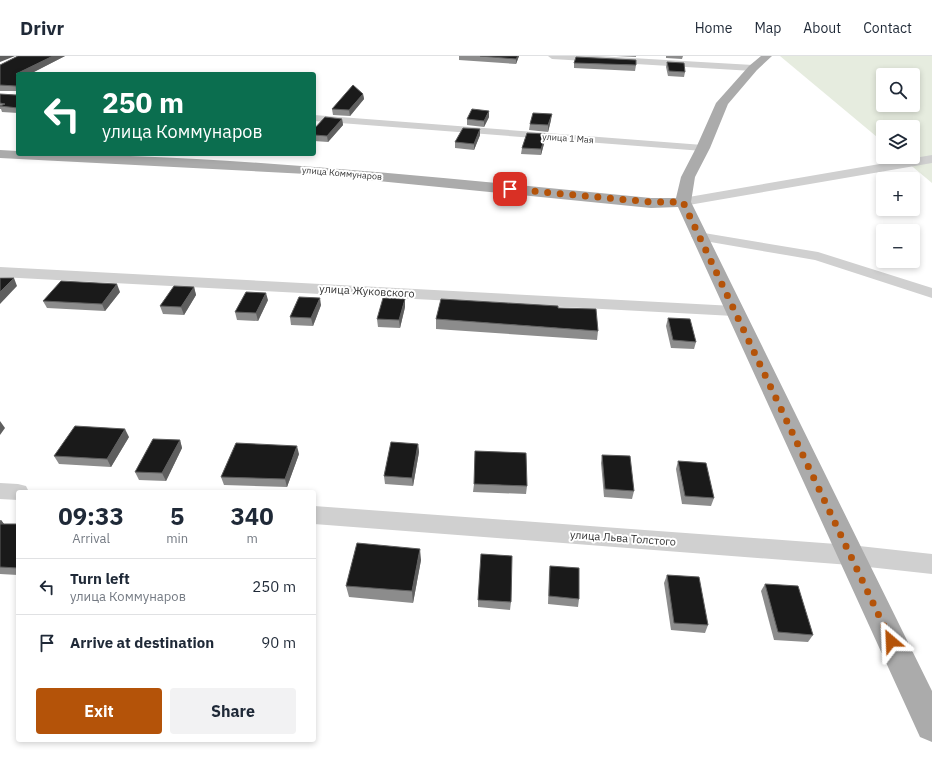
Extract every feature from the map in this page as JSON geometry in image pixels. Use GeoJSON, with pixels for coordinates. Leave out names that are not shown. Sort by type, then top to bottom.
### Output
{"type":"FeatureCollection","features":[{"type":"Feature","properties":{"kind":"main road"},"geometry":{"type":"LineString","coordinates":[[767,56],[753,68],[722,103],[703,148],[688,177],[683,202],[932,726]]}},
{"type":"Feature","properties":{"kind":"main road","name":"улица Коммунаров"},"geometry":{"type":"LineString","coordinates":[[0,154],[16,155]]}},
{"type":"Feature","properties":{"kind":"main road","name":"улица Коммунаров"},"geometry":{"type":"LineString","coordinates":[[38,156],[307,170],[651,202],[683,202]]}},
{"type":"Feature","properties":{"kind":"street"},"geometry":{"type":"LineString","coordinates":[[552,56],[700,60],[753,68]]}},
{"type":"Feature","properties":{"kind":"street","name":"улица 1 Мая"},"geometry":{"type":"LineString","coordinates":[[316,118],[703,148]]}},
{"type":"Feature","properties":{"kind":"street"},"geometry":{"type":"LineString","coordinates":[[683,202],[932,159]]}},
{"type":"Feature","properties":{"kind":"street"},"geometry":{"type":"LineString","coordinates":[[698,236],[818,256],[932,293]]}},
{"type":"Feature","properties":{"kind":"street","name":"улица Жуковского"},"geometry":{"type":"LineString","coordinates":[[0,272],[734,311]]}},
{"type":"Feature","properties":{"kind":"street"},"geometry":{"type":"LineString","coordinates":[[0,491],[16,492]]}},
{"type":"Feature","properties":{"kind":"street","name":"улица Льва Толстого"},"geometry":{"type":"LineString","coordinates":[[316,515],[850,555],[932,564]]}},
{"type":"Feature","properties":{"kind":"shaded area"},"geometry":{"type":"Polygon","coordinates":[[[780,56],[932,56],[932,183],[909,164],[920,164],[920,120],[876,120],[876,136],[780,56]]]}},
{"type":"Feature","properties":{"kind":"building"},"geometry":{"type":"Polygon","coordinates":[[[18,56],[53,56],[20,72],[16,72],[16,86],[0,85],[0,65],[18,56]]]}},
{"type":"Feature","properties":{"kind":"building"},"geometry":{"type":"Polygon","coordinates":[[[480,56],[518,56],[516,59],[480,56]]]}},
{"type":"Feature","properties":{"kind":"building"},"geometry":{"type":"Polygon","coordinates":[[[576,57],[636,60],[636,65],[574,63],[576,57]]]}},
{"type":"Feature","properties":{"kind":"building"},"geometry":{"type":"Polygon","coordinates":[[[667,62],[684,63],[685,72],[669,71],[667,62]]]}},
{"type":"Feature","properties":{"kind":"building"},"geometry":{"type":"Polygon","coordinates":[[[353,85],[363,94],[349,110],[332,109],[353,85]]]}},
{"type":"Feature","properties":{"kind":"building"},"geometry":{"type":"Polygon","coordinates":[[[0,94],[16,95],[16,108],[0,106],[5,104],[0,103],[0,94]]]}},
{"type":"Feature","properties":{"kind":"building"},"geometry":{"type":"Polygon","coordinates":[[[472,109],[489,111],[484,121],[467,119],[472,109]]]}},
{"type":"Feature","properties":{"kind":"building"},"geometry":{"type":"Polygon","coordinates":[[[533,113],[552,114],[548,125],[530,124],[533,113]]]}},
{"type":"Feature","properties":{"kind":"building"},"geometry":{"type":"Polygon","coordinates":[[[325,117],[342,119],[327,136],[316,135],[316,127],[325,117]]]}},
{"type":"Feature","properties":{"kind":"building"},"geometry":{"type":"Polygon","coordinates":[[[463,128],[480,129],[474,144],[455,142],[463,128]]]}},
{"type":"Feature","properties":{"kind":"building"},"geometry":{"type":"Polygon","coordinates":[[[527,133],[546,134],[541,149],[522,148],[527,133]]]}},
{"type":"Feature","properties":{"kind":"building"},"geometry":{"type":"Polygon","coordinates":[[[0,278],[14,278],[0,292],[0,278]]]}},
{"type":"Feature","properties":{"kind":"building"},"geometry":{"type":"Polygon","coordinates":[[[61,281],[117,284],[102,304],[43,301],[61,281]]]}},
{"type":"Feature","properties":{"kind":"building"},"geometry":{"type":"Polygon","coordinates":[[[174,286],[194,287],[181,307],[160,306],[174,286]]]}},
{"type":"Feature","properties":{"kind":"building"},"geometry":{"type":"Polygon","coordinates":[[[246,292],[266,293],[256,313],[235,312],[246,292]]]}},
{"type":"Feature","properties":{"kind":"building"},"geometry":{"type":"Polygon","coordinates":[[[299,297],[320,298],[311,318],[290,317],[299,297]]]}},
{"type":"Feature","properties":{"kind":"building"},"geometry":{"type":"Polygon","coordinates":[[[383,298],[405,299],[399,320],[377,319],[383,298]]]}},
{"type":"Feature","properties":{"kind":"building"},"geometry":{"type":"Polygon","coordinates":[[[441,299],[558,306],[558,308],[596,309],[598,331],[436,319],[441,299]]]}},
{"type":"Feature","properties":{"kind":"building"},"geometry":{"type":"Polygon","coordinates":[[[668,318],[690,319],[696,342],[673,340],[668,318]]]}},
{"type":"Feature","properties":{"kind":"building"},"geometry":{"type":"Polygon","coordinates":[[[75,426],[125,429],[107,459],[54,456],[75,426]]]}},
{"type":"Feature","properties":{"kind":"building"},"geometry":{"type":"Polygon","coordinates":[[[153,439],[180,440],[162,473],[135,472],[153,439]]]}},
{"type":"Feature","properties":{"kind":"building"},"geometry":{"type":"Polygon","coordinates":[[[391,442],[418,444],[412,478],[384,476],[391,442]]]}},
{"type":"Feature","properties":{"kind":"building"},"geometry":{"type":"Polygon","coordinates":[[[236,443],[297,446],[285,479],[221,477],[236,443]]]}},
{"type":"Feature","properties":{"kind":"building"},"geometry":{"type":"Polygon","coordinates":[[[475,451],[526,453],[527,486],[474,484],[475,451]]]}},
{"type":"Feature","properties":{"kind":"building"},"geometry":{"type":"Polygon","coordinates":[[[602,455],[630,456],[634,491],[605,489],[602,455]]]}},
{"type":"Feature","properties":{"kind":"building"},"geometry":{"type":"Polygon","coordinates":[[[678,461],[706,463],[714,498],[685,496],[678,461]]]}},
{"type":"Feature","properties":{"kind":"building"},"geometry":{"type":"Polygon","coordinates":[[[0,524],[16,524],[16,568],[0,567],[0,524]]]}},
{"type":"Feature","properties":{"kind":"building"},"geometry":{"type":"Polygon","coordinates":[[[357,543],[420,549],[412,591],[346,586],[357,543]]]}},
{"type":"Feature","properties":{"kind":"building"},"geometry":{"type":"Polygon","coordinates":[[[481,554],[512,556],[511,602],[478,600],[481,554]]]}},
{"type":"Feature","properties":{"kind":"building"},"geometry":{"type":"Polygon","coordinates":[[[550,566],[579,568],[579,599],[549,596],[550,566]]]}},
{"type":"Feature","properties":{"kind":"building"},"geometry":{"type":"Polygon","coordinates":[[[667,575],[699,577],[708,625],[674,623],[667,575]]]}},
{"type":"Feature","properties":{"kind":"building"},"geometry":{"type":"Polygon","coordinates":[[[765,584],[798,586],[813,635],[778,632],[765,584]]]}},
{"type":"Feature","properties":{"kind":"route"},"geometry":{"type":"LineString","coordinates":[[510,189],[651,202],[683,202],[891,641]]}}]}
